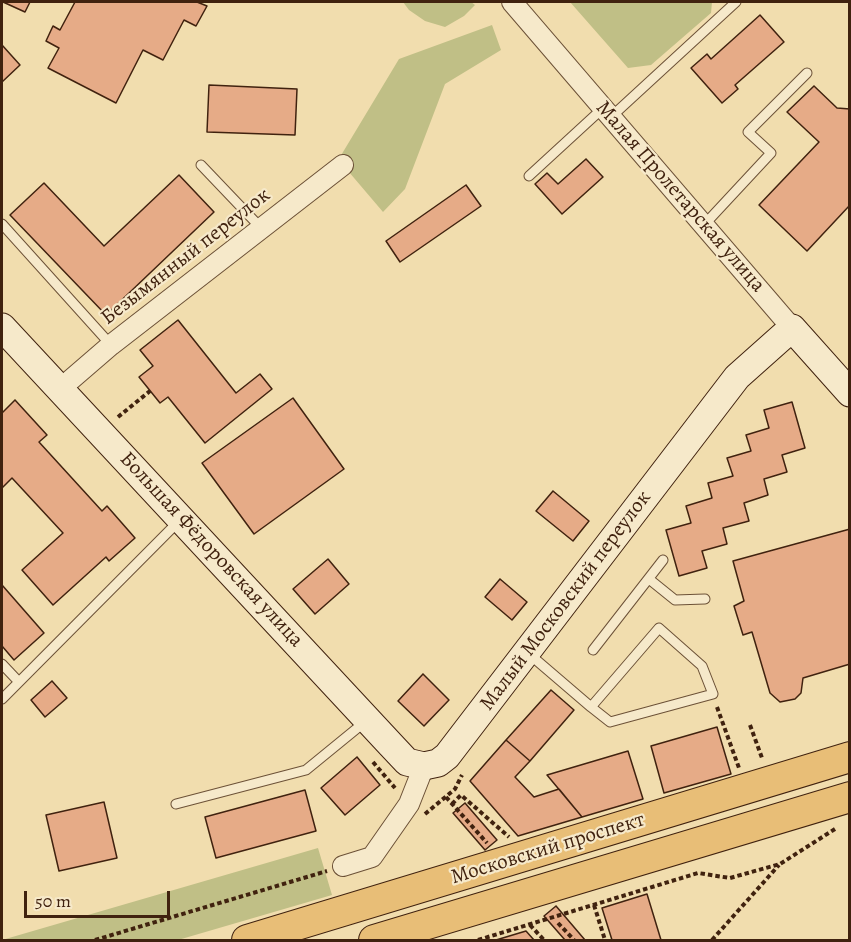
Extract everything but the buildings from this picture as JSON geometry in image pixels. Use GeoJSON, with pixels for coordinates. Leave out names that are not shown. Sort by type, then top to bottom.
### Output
{"type":"FeatureCollection","features":[{"type":"Feature","properties":{"kind":"main road","name":"Московский проспект"},"geometry":{"type":"LineString","coordinates":[[247,940],[849,757]]}},
{"type":"Feature","properties":{"kind":"main road","name":"Московский проспект"},"geometry":{"type":"LineString","coordinates":[[374,940],[849,797]]}},
{"type":"Feature","properties":{"kind":"street","name":"Малая Пролетарская улица"},"geometry":{"type":"LineString","coordinates":[[512,2],[849,393]]}},
{"type":"Feature","properties":{"kind":"street","name":"Безымянный переулок"},"geometry":{"type":"LineString","coordinates":[[60,388],[111,345],[343,165]]}},
{"type":"Feature","properties":{"kind":"street","name":"Большая Фёдоровская улица"},"geometry":{"type":"LineString","coordinates":[[2,327],[408,762],[424,766]]}},
{"type":"Feature","properties":{"kind":"street","name":"Малый Московский переулок"},"geometry":{"type":"LineString","coordinates":[[424,766],[438,763],[447,756],[737,377],[792,328]]}},
{"type":"Feature","properties":{"kind":"street"},"geometry":{"type":"LineString","coordinates":[[343,866],[372,857],[408,804],[424,766]]}},
{"type":"Feature","properties":{"kind":"lane"},"geometry":{"type":"LineString","coordinates":[[528,176],[736,2]]}},
{"type":"Feature","properties":{"kind":"lane"},"geometry":{"type":"LineString","coordinates":[[704,225],[771,153],[748,132],[807,73]]}},
{"type":"Feature","properties":{"kind":"lane"},"geometry":{"type":"LineString","coordinates":[[201,165],[262,229]]}},
{"type":"Feature","properties":{"kind":"lane"},"geometry":{"type":"LineString","coordinates":[[2,224],[111,345]]}},
{"type":"Feature","properties":{"kind":"lane"},"geometry":{"type":"LineString","coordinates":[[2,699],[182,518]]}},
{"type":"Feature","properties":{"kind":"lane"},"geometry":{"type":"LineString","coordinates":[[592,650],[663,560]]}},
{"type":"Feature","properties":{"kind":"lane"},"geometry":{"type":"LineString","coordinates":[[649,579],[675,600],[705,599]]}},
{"type":"Feature","properties":{"kind":"lane"},"geometry":{"type":"LineString","coordinates":[[527,651],[591,707],[610,722],[713,694],[702,666],[660,628],[591,707]]}},
{"type":"Feature","properties":{"kind":"lane"},"geometry":{"type":"LineString","coordinates":[[2,664],[18,682]]}},
{"type":"Feature","properties":{"kind":"lane"},"geometry":{"type":"LineString","coordinates":[[176,804],[306,770],[368,719]]}},
{"type":"Feature","properties":{"kind":"path"},"geometry":{"type":"LineString","coordinates":[[118,417],[150,391]]}},
{"type":"Feature","properties":{"kind":"path"},"geometry":{"type":"LineString","coordinates":[[713,694],[741,774]]}},
{"type":"Feature","properties":{"kind":"path"},"geometry":{"type":"LineString","coordinates":[[750,725],[765,766]]}},
{"type":"Feature","properties":{"kind":"path"},"geometry":{"type":"LineString","coordinates":[[455,789],[461,795]]}},
{"type":"Feature","properties":{"kind":"path"},"geometry":{"type":"LineString","coordinates":[[446,797],[487,843]]}},
{"type":"Feature","properties":{"kind":"path"},"geometry":{"type":"LineString","coordinates":[[478,940],[698,873],[730,878],[780,864],[841,827]]}},
{"type":"Feature","properties":{"kind":"path"},"geometry":{"type":"LineString","coordinates":[[712,940],[780,864]]}},
{"type":"Feature","properties":{"kind":"path"},"geometry":{"type":"LineString","coordinates":[[95,940],[343,866]]}},
{"type":"Feature","properties":{"kind":"path"},"geometry":{"type":"LineString","coordinates":[[594,905],[605,940]]}},
{"type":"Feature","properties":{"kind":"path"},"geometry":{"type":"LineString","coordinates":[[558,923],[574,940]]}},
{"type":"Feature","properties":{"kind":"path"},"geometry":{"type":"LineString","coordinates":[[530,925],[544,940]]}},
{"type":"Feature","properties":{"kind":"shaded area"},"geometry":{"type":"Polygon","coordinates":[[[403,2],[471,2],[475,5],[464,16],[445,27],[425,21],[409,10],[403,2]]]}},
{"type":"Feature","properties":{"kind":"shaded area"},"geometry":{"type":"Polygon","coordinates":[[[570,2],[712,2],[711,13],[651,65],[628,68],[570,2]]]}},
{"type":"Feature","properties":{"kind":"shaded area"},"geometry":{"type":"Polygon","coordinates":[[[492,25],[501,50],[445,84],[405,189],[383,212],[343,165],[340,157],[399,59],[492,25]]]}},
{"type":"Feature","properties":{"kind":"shaded area"},"geometry":{"type":"Polygon","coordinates":[[[318,848],[332,895],[178,940],[2,940],[318,848]]]}}]}
